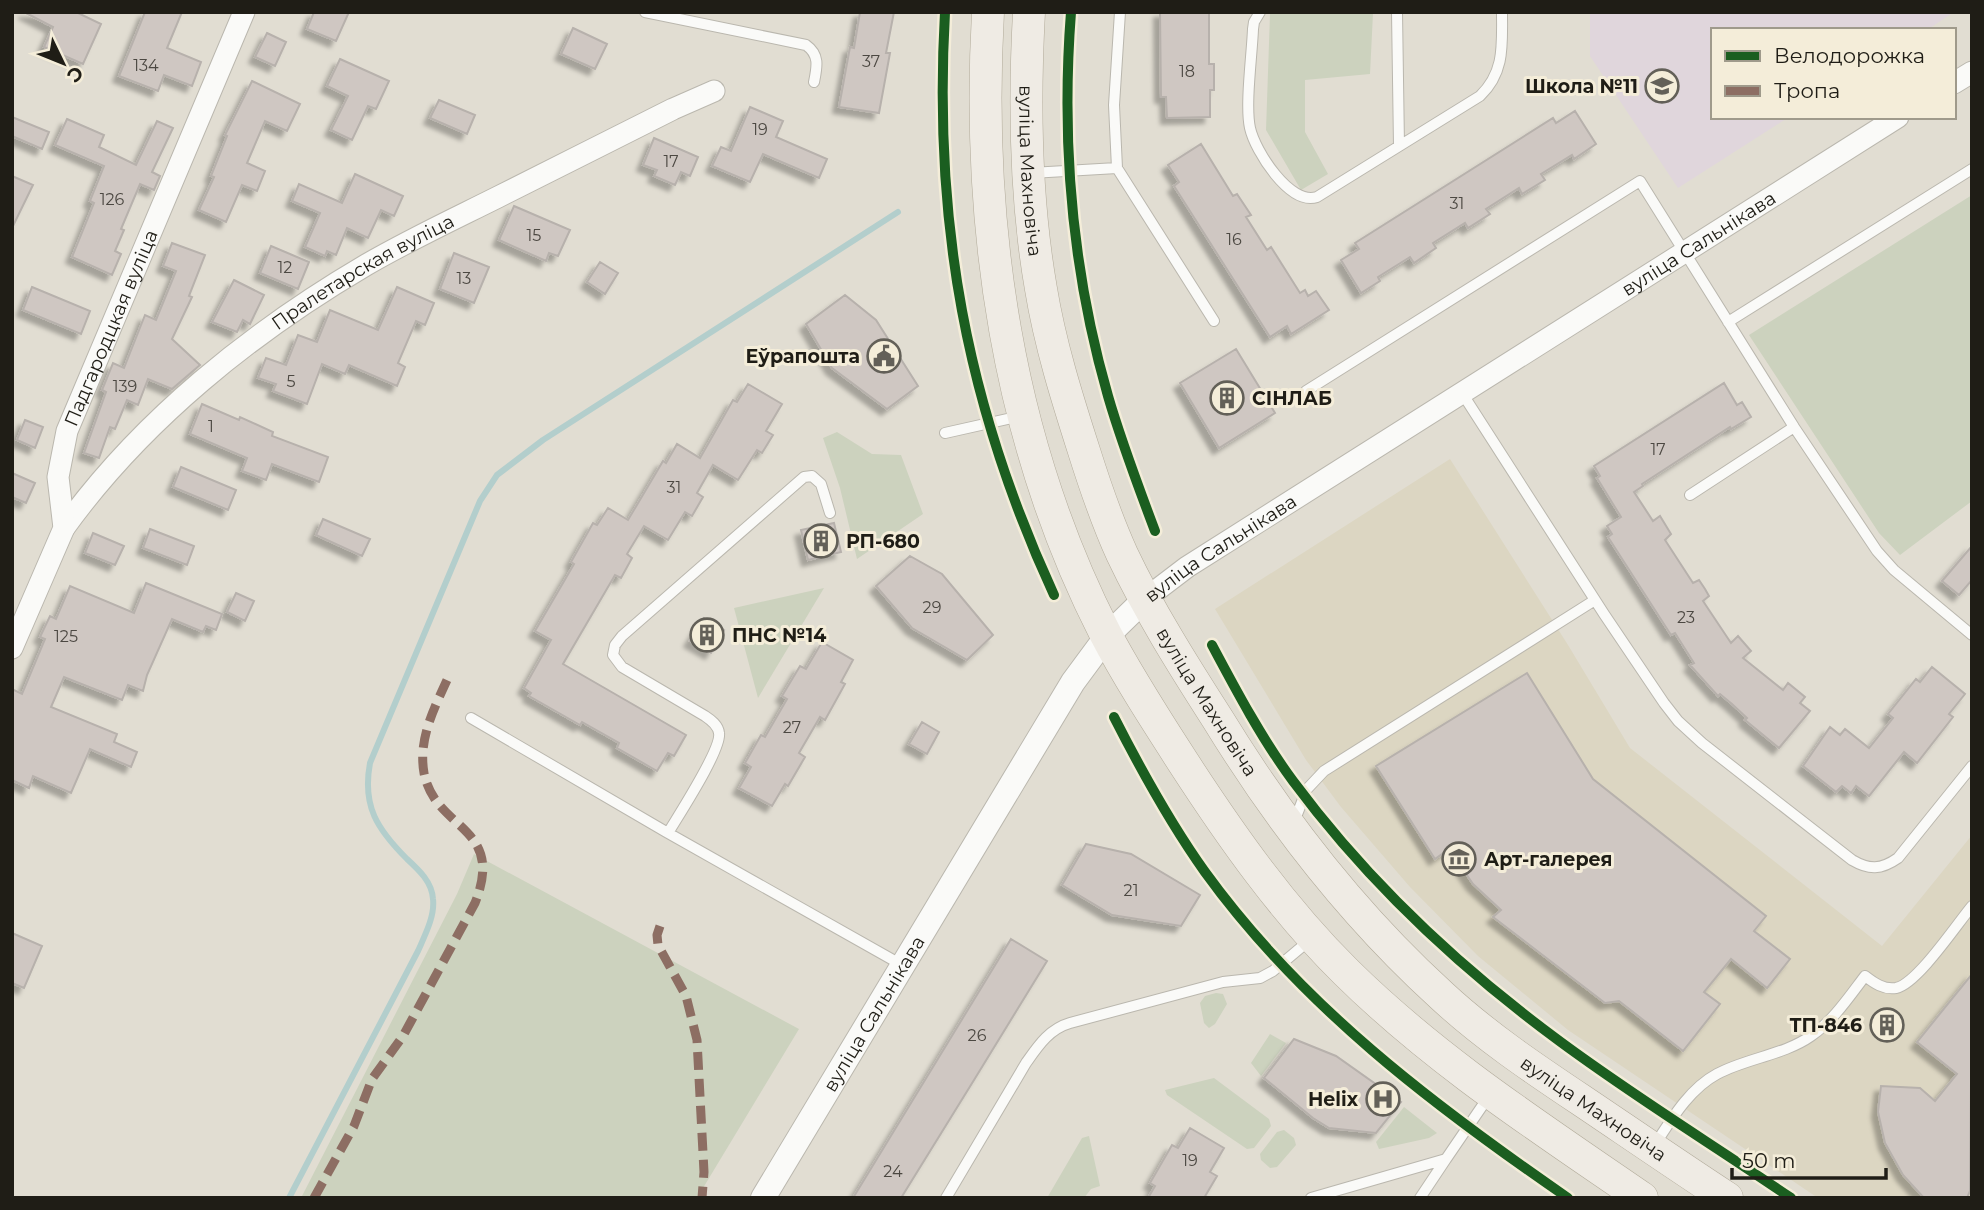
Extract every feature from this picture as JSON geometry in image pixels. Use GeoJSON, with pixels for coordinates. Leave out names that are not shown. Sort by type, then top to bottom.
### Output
{"type":"FeatureCollection","features":[{"type":"Feature","properties":{"kind":"main road"},"geometry":{"type":"LineString","coordinates":[[988,12],[985,109],[990,225],[1001,309],[1023,415],[1063,535],[1107,636],[1169,740],[1216,811],[1263,876],[1344,970],[1404,1026],[1491,1094],[1642,1198]]}},
{"type":"Feature","properties":{"kind":"main road","name":"вуліца Махновіча"},"geometry":{"type":"LineString","coordinates":[[1029,12],[1028,173],[1041,291],[1065,390],[1109,523],[1145,599],[1246,766],[1292,832],[1370,926],[1443,997],[1520,1058],[1727,1198]]}},
{"type":"Feature","properties":{"kind":"street","name":"Падгародцкая вуліца"},"geometry":{"type":"LineString","coordinates":[[64,528],[58,477],[67,432],[244,12]]}},
{"type":"Feature","properties":{"kind":"street"},"geometry":{"type":"LineString","coordinates":[[1956,82],[1972,72]]}},
{"type":"Feature","properties":{"kind":"street","name":"Пралетарская вуліца"},"geometry":{"type":"LineString","coordinates":[[64,528],[91,490],[165,416],[231,358],[308,301],[420,236],[673,109],[715,91]]}},
{"type":"Feature","properties":{"kind":"street","name":"вуліца Сальнікава"},"geometry":{"type":"LineString","coordinates":[[763,1198],[1073,682],[1107,636],[1145,599],[1187,567],[1895,119]]}},
{"type":"Feature","properties":{"kind":"street"},"geometry":{"type":"LineString","coordinates":[[12,648],[64,528]]}},
{"type":"Feature","properties":{"kind":"lane"},"geometry":{"type":"LineString","coordinates":[[645,12],[806,45],[814,52],[817,61],[814,82]]}},
{"type":"Feature","properties":{"kind":"lane"},"geometry":{"type":"LineString","coordinates":[[1120,12],[1114,105],[1117,167],[1214,321]]}},
{"type":"Feature","properties":{"kind":"lane"},"geometry":{"type":"LineString","coordinates":[[1260,12],[1253,29],[1250,128],[1256,144],[1287,188],[1302,198],[1313,198],[1472,102],[1491,84],[1501,60],[1502,12]]}},
{"type":"Feature","properties":{"kind":"lane"},"geometry":{"type":"LineString","coordinates":[[1397,12],[1399,146]]}},
{"type":"Feature","properties":{"kind":"lane"},"geometry":{"type":"LineString","coordinates":[[1028,173],[1117,167]]}},
{"type":"Feature","properties":{"kind":"lane"},"geometry":{"type":"LineString","coordinates":[[1728,322],[1972,169]]}},
{"type":"Feature","properties":{"kind":"lane"},"geometry":{"type":"LineString","coordinates":[[1306,391],[1640,181],[1794,427],[1877,551],[1894,570],[1972,635]]}},
{"type":"Feature","properties":{"kind":"lane"},"geometry":{"type":"LineString","coordinates":[[1462,393],[1664,703],[1689,732],[1852,860],[1866,867],[1877,868],[1898,858],[1972,766]]}},
{"type":"Feature","properties":{"kind":"lane"},"geometry":{"type":"LineString","coordinates":[[945,433],[1023,415]]}},
{"type":"Feature","properties":{"kind":"lane"},"geometry":{"type":"LineString","coordinates":[[1690,495],[1794,427]]}},
{"type":"Feature","properties":{"kind":"lane"},"geometry":{"type":"LineString","coordinates":[[668,833],[718,747],[719,733],[714,723],[705,716],[618,664],[613,655],[615,645],[804,477],[812,476],[819,481],[830,513]]}},
{"type":"Feature","properties":{"kind":"lane"},"geometry":{"type":"LineString","coordinates":[[1292,832],[1304,795],[1324,771],[1595,600]]}},
{"type":"Feature","properties":{"kind":"lane"},"geometry":{"type":"LineString","coordinates":[[471,718],[902,965]]}},
{"type":"Feature","properties":{"kind":"lane"},"geometry":{"type":"LineString","coordinates":[[1652,1149],[1679,1109],[1706,1082],[1724,1071],[1790,1047],[1812,1035],[1831,1019],[1865,976],[1890,988],[1908,983],[1972,906]]}},
{"type":"Feature","properties":{"kind":"lane"},"geometry":{"type":"LineString","coordinates":[[946,1198],[1026,1063],[1041,1042],[1058,1027],[1223,982],[1260,978],[1273,971],[1313,937]]}},
{"type":"Feature","properties":{"kind":"lane"},"geometry":{"type":"LineString","coordinates":[[1420,1198],[1491,1094]]}},
{"type":"Feature","properties":{"kind":"lane"},"geometry":{"type":"LineString","coordinates":[[1311,1198],[1446,1159]]}},
{"type":"Feature","properties":{"kind":"shaded area","name":"Школа №11"},"geometry":{"type":"Polygon","coordinates":[[[1590,12],[1954,12],[1930,28],[1711,28],[1711,119],[1786,119],[1678,188],[1590,56],[1590,12]]]}},
{"type":"Feature","properties":{"kind":"shaded area"},"geometry":{"type":"Polygon","coordinates":[[[1450,459],[1630,748],[1882,946],[1972,835],[1972,1198],[1818,1198],[1568,1030],[1478,956],[1410,887],[1341,807],[1306,760],[1215,609],[1450,459]]]}},
{"type":"Feature","properties":{"kind":"green space"},"geometry":{"type":"Polygon","coordinates":[[[1373,13],[1370,74],[1305,80],[1305,132],[1328,174],[1301,190],[1266,130],[1270,14],[1373,13]]]}},
{"type":"Feature","properties":{"kind":"green space"},"geometry":{"type":"Polygon","coordinates":[[[1972,195],[1972,501],[1900,555],[1879,533],[1749,335],[1972,195]]]}},
{"type":"Feature","properties":{"kind":"green space"},"geometry":{"type":"Polygon","coordinates":[[[837,432],[872,454],[901,455],[923,514],[857,559],[840,488],[823,438],[837,432]]]}},
{"type":"Feature","properties":{"kind":"green space"},"geometry":{"type":"Polygon","coordinates":[[[824,588],[758,698],[734,608],[824,588]]]}},
{"type":"Feature","properties":{"kind":"green space"},"geometry":{"type":"Polygon","coordinates":[[[474,854],[799,1029],[697,1198],[301,1198],[457,894],[474,854]]]}},
{"type":"Feature","properties":{"kind":"green space"},"geometry":{"type":"Polygon","coordinates":[[[1223,994],[1227,1004],[1215,1024],[1209,1028],[1204,1023],[1200,1003],[1205,996],[1223,994]]]}},
{"type":"Feature","properties":{"kind":"green space"},"geometry":{"type":"Polygon","coordinates":[[[1270,1034],[1286,1043],[1261,1076],[1251,1063],[1270,1034]]]}},
{"type":"Feature","properties":{"kind":"green space"},"geometry":{"type":"Polygon","coordinates":[[[1214,1078],[1269,1119],[1271,1126],[1254,1148],[1247,1149],[1167,1095],[1165,1090],[1214,1078]]]}},
{"type":"Feature","properties":{"kind":"green space"},"geometry":{"type":"Polygon","coordinates":[[[1404,1107],[1437,1133],[1429,1138],[1379,1149],[1376,1142],[1404,1107]]]}},
{"type":"Feature","properties":{"kind":"green space"},"geometry":{"type":"Polygon","coordinates":[[[1284,1130],[1294,1138],[1296,1145],[1277,1167],[1270,1168],[1261,1160],[1260,1154],[1277,1132],[1284,1130]]]}},
{"type":"Feature","properties":{"kind":"green space"},"geometry":{"type":"Polygon","coordinates":[[[1089,1136],[1100,1186],[1091,1189],[1084,1198],[1047,1198],[1082,1138],[1089,1136]]]}},
{"type":"Feature","properties":{"kind":"building"},"geometry":{"type":"Polygon","coordinates":[[[24,12],[76,12],[101,24],[83,64],[44,47],[53,27],[24,12]]]}},
{"type":"Feature","properties":{"kind":"building"},"geometry":{"type":"Polygon","coordinates":[[[145,12],[182,12],[167,48],[201,62],[192,86],[164,75],[158,91],[119,76],[145,12]]]}},
{"type":"Feature","properties":{"kind":"building"},"geometry":{"type":"Polygon","coordinates":[[[314,12],[349,12],[336,41],[307,29],[314,12]]]}},
{"type":"Feature","properties":{"kind":"building"},"geometry":{"type":"Polygon","coordinates":[[[860,12],[894,12],[879,113],[839,107],[850,47],[854,48],[860,12]]]}},
{"type":"Feature","properties":{"kind":"building"},"geometry":{"type":"Polygon","coordinates":[[[1160,12],[1209,12],[1209,64],[1214,64],[1210,117],[1167,118],[1166,97],[1161,97],[1160,12]]]}},
{"type":"Feature","properties":{"kind":"building"},"geometry":{"type":"Polygon","coordinates":[[[573,28],[607,44],[595,69],[561,54],[573,28]]]}},
{"type":"Feature","properties":{"kind":"building"},"geometry":{"type":"Polygon","coordinates":[[[267,33],[286,42],[275,66],[255,57],[267,33]]]}},
{"type":"Feature","properties":{"kind":"building"},"geometry":{"type":"Polygon","coordinates":[[[340,59],[389,81],[376,109],[368,106],[352,140],[331,130],[348,96],[327,86],[340,59]]]}},
{"type":"Feature","properties":{"kind":"building"},"geometry":{"type":"Polygon","coordinates":[[[252,81],[300,104],[287,131],[265,121],[247,163],[265,171],[257,191],[242,185],[226,222],[199,210],[214,177],[211,176],[227,136],[225,135],[252,81]]]}},
{"type":"Feature","properties":{"kind":"building"},"geometry":{"type":"Polygon","coordinates":[[[439,100],[475,115],[467,134],[430,118],[439,100]]]}},
{"type":"Feature","properties":{"kind":"building"},"geometry":{"type":"Polygon","coordinates":[[[750,107],[783,121],[776,137],[827,159],[819,178],[763,154],[750,182],[712,166],[721,147],[731,151],[750,107]]]}},
{"type":"Feature","properties":{"kind":"building"},"geometry":{"type":"Polygon","coordinates":[[[1575,111],[1596,144],[1574,159],[1572,155],[1541,174],[1545,180],[1522,194],[1519,188],[1486,209],[1490,214],[1468,228],[1465,223],[1433,243],[1436,248],[1414,263],[1410,257],[1378,277],[1380,281],[1361,293],[1341,260],[1359,249],[1355,243],[1553,118],[1556,123],[1575,111]]]}},
{"type":"Feature","properties":{"kind":"building"},"geometry":{"type":"Polygon","coordinates":[[[12,117],[49,132],[42,149],[12,136],[12,117]]]}},
{"type":"Feature","properties":{"kind":"building"},"geometry":{"type":"Polygon","coordinates":[[[67,119],[104,135],[99,147],[136,165],[157,121],[173,128],[152,172],[160,176],[154,190],[140,184],[121,229],[124,230],[115,251],[121,254],[112,275],[72,257],[94,203],[90,201],[104,166],[55,145],[67,119]]]}},
{"type":"Feature","properties":{"kind":"building"},"geometry":{"type":"Polygon","coordinates":[[[654,138],[698,157],[690,176],[681,172],[675,185],[654,176],[657,170],[643,165],[654,138]]]}},
{"type":"Feature","properties":{"kind":"building"},"geometry":{"type":"Polygon","coordinates":[[[1201,144],[1233,196],[1237,194],[1251,215],[1246,217],[1267,250],[1271,247],[1300,293],[1305,290],[1308,296],[1316,291],[1329,310],[1291,334],[1287,326],[1270,337],[1174,186],[1179,182],[1168,165],[1201,144]]]}},
{"type":"Feature","properties":{"kind":"building"},"geometry":{"type":"Polygon","coordinates":[[[355,174],[403,196],[394,216],[381,210],[368,238],[347,228],[336,255],[327,251],[325,256],[305,247],[320,213],[292,201],[299,184],[342,203],[355,174]]]}},
{"type":"Feature","properties":{"kind":"building"},"geometry":{"type":"Polygon","coordinates":[[[12,176],[33,185],[12,228],[12,176]]]}},
{"type":"Feature","properties":{"kind":"building"},"geometry":{"type":"Polygon","coordinates":[[[514,206],[570,230],[558,256],[549,253],[546,261],[499,240],[514,206]]]}},
{"type":"Feature","properties":{"kind":"building"},"geometry":{"type":"Polygon","coordinates":[[[172,243],[205,255],[189,296],[192,297],[172,339],[200,365],[172,389],[148,379],[138,405],[127,400],[115,429],[110,427],[99,458],[84,453],[106,392],[102,390],[113,363],[124,368],[145,315],[156,320],[176,271],[163,266],[172,243]]]}},
{"type":"Feature","properties":{"kind":"building"},"geometry":{"type":"Polygon","coordinates":[[[271,246],[309,262],[298,289],[260,273],[271,246]]]}},
{"type":"Feature","properties":{"kind":"building"},"geometry":{"type":"Polygon","coordinates":[[[454,253],[489,267],[474,303],[440,289],[454,253]]]}},
{"type":"Feature","properties":{"kind":"building"},"geometry":{"type":"Polygon","coordinates":[[[600,262],[618,273],[605,294],[587,282],[600,262]]]}},
{"type":"Feature","properties":{"kind":"building"},"geometry":{"type":"Polygon","coordinates":[[[234,280],[264,295],[250,324],[243,320],[237,332],[212,322],[234,280]]]}},
{"type":"Feature","properties":{"kind":"building"},"geometry":{"type":"Polygon","coordinates":[[[32,287],[90,311],[81,334],[23,310],[32,287]]]}},
{"type":"Feature","properties":{"kind":"building"},"geometry":{"type":"Polygon","coordinates":[[[397,287],[434,303],[425,325],[416,321],[398,363],[405,367],[397,386],[349,365],[345,374],[322,364],[307,404],[273,391],[276,384],[258,378],[266,358],[286,365],[298,335],[317,342],[330,310],[378,330],[397,287]]]}},
{"type":"Feature","properties":{"kind":"building"},"geometry":{"type":"Polygon","coordinates":[[[845,295],[876,320],[918,386],[887,409],[832,368],[806,324],[845,295]]]}},
{"type":"Feature","properties":{"kind":"building","name":"СІНЛАБ"},"geometry":{"type":"Polygon","coordinates":[[[1236,349],[1275,413],[1219,448],[1180,383],[1236,349]]]}},
{"type":"Feature","properties":{"kind":"building"},"geometry":{"type":"Polygon","coordinates":[[[1724,383],[1737,405],[1742,402],[1751,417],[1731,429],[1730,427],[1642,484],[1643,486],[1634,492],[1653,521],[1660,516],[1671,534],[1665,540],[1693,583],[1699,580],[1705,589],[1709,596],[1703,601],[1731,643],[1738,636],[1751,651],[1743,658],[1783,690],[1788,683],[1805,697],[1800,703],[1810,711],[1779,748],[1745,720],[1747,718],[1732,704],[1720,694],[1718,696],[1690,665],[1694,663],[1675,633],[1671,635],[1608,537],[1612,534],[1607,526],[1621,517],[1597,478],[1600,476],[1594,466],[1724,383]]]}},
{"type":"Feature","properties":{"kind":"building"},"geometry":{"type":"Polygon","coordinates":[[[748,384],[782,404],[766,431],[773,435],[762,453],[757,450],[738,480],[713,465],[697,493],[703,497],[692,516],[685,512],[668,540],[644,526],[627,554],[632,558],[621,578],[615,575],[563,664],[686,735],[674,756],[668,753],[657,771],[617,748],[619,743],[529,696],[531,693],[524,688],[551,640],[535,631],[574,564],[571,562],[593,523],[597,525],[608,508],[628,520],[663,461],[666,463],[677,444],[700,458],[733,400],[737,402],[748,384]]]}},
{"type":"Feature","properties":{"kind":"building"},"geometry":{"type":"Polygon","coordinates":[[[202,404],[239,420],[240,417],[273,432],[272,436],[328,457],[319,482],[272,464],[266,480],[242,471],[247,458],[190,434],[202,404]]]}},
{"type":"Feature","properties":{"kind":"building"},"geometry":{"type":"Polygon","coordinates":[[[25,420],[43,427],[35,448],[17,440],[25,420]]]}},
{"type":"Feature","properties":{"kind":"building"},"geometry":{"type":"Polygon","coordinates":[[[181,467],[236,490],[228,510],[173,487],[181,467]]]}},
{"type":"Feature","properties":{"kind":"building"},"geometry":{"type":"Polygon","coordinates":[[[12,473],[35,483],[26,503],[12,497],[12,473]]]}},
{"type":"Feature","properties":{"kind":"building"},"geometry":{"type":"Polygon","coordinates":[[[323,519],[370,539],[362,556],[316,535],[323,519]]]}},
{"type":"Feature","properties":{"kind":"building","name":"РП-680"},"geometry":{"type":"Polygon","coordinates":[[[834,523],[841,552],[808,560],[801,530],[834,523]]]}},
{"type":"Feature","properties":{"kind":"building"},"geometry":{"type":"Polygon","coordinates":[[[150,529],[194,546],[187,565],[143,548],[150,529]]]}},
{"type":"Feature","properties":{"kind":"building"},"geometry":{"type":"Polygon","coordinates":[[[93,533],[124,546],[115,565],[85,553],[93,533]]]}},
{"type":"Feature","properties":{"kind":"building"},"geometry":{"type":"Polygon","coordinates":[[[1972,546],[1972,580],[1959,595],[1942,581],[1972,546]]]}},
{"type":"Feature","properties":{"kind":"building"},"geometry":{"type":"Polygon","coordinates":[[[910,556],[942,574],[993,635],[967,660],[912,628],[876,586],[910,556]]]}},
{"type":"Feature","properties":{"kind":"building"},"geometry":{"type":"Polygon","coordinates":[[[146,583],[222,614],[216,630],[206,626],[203,632],[172,619],[147,675],[143,691],[128,685],[122,700],[64,677],[51,707],[117,734],[114,742],[137,752],[131,767],[90,749],[71,793],[33,776],[29,788],[12,780],[12,689],[22,694],[45,639],[40,637],[50,616],[56,619],[70,586],[134,613],[146,583]]]}},
{"type":"Feature","properties":{"kind":"building"},"geometry":{"type":"Polygon","coordinates":[[[236,593],[254,601],[245,621],[227,612],[236,593]]]}},
{"type":"Feature","properties":{"kind":"building","name":"ПНС №14"},"geometry":{"type":"Polygon","coordinates":[[[704,618],[724,630],[711,653],[690,641],[704,618]]]}},
{"type":"Feature","properties":{"kind":"building"},"geometry":{"type":"Polygon","coordinates":[[[822,642],[853,660],[841,682],[845,684],[825,720],[820,717],[799,753],[805,757],[772,806],[739,788],[751,767],[745,763],[761,735],[765,737],[787,699],[782,696],[800,666],[806,669],[822,642]]]}},
{"type":"Feature","properties":{"kind":"building"},"geometry":{"type":"Polygon","coordinates":[[[1932,667],[1965,694],[1949,714],[1953,717],[1917,763],[1904,752],[1869,796],[1856,786],[1851,793],[1842,786],[1836,792],[1803,766],[1830,727],[1840,735],[1845,729],[1869,748],[1893,718],[1888,714],[1916,679],[1920,682],[1932,667]]]}},
{"type":"Feature","properties":{"kind":"building"},"geometry":{"type":"Polygon","coordinates":[[[1527,673],[1593,779],[1766,916],[1754,931],[1790,959],[1767,988],[1731,959],[1704,992],[1720,1004],[1683,1051],[1619,1001],[1605,1003],[1493,917],[1501,910],[1473,884],[1449,849],[1435,859],[1376,766],[1527,673]]]}},
{"type":"Feature","properties":{"kind":"building"},"geometry":{"type":"Polygon","coordinates":[[[922,722],[939,732],[927,754],[909,744],[922,722]]]}},
{"type":"Feature","properties":{"kind":"building"},"geometry":{"type":"Polygon","coordinates":[[[1086,844],[1131,854],[1200,895],[1181,926],[1112,915],[1062,885],[1086,844]]]}},
{"type":"Feature","properties":{"kind":"building"},"geometry":{"type":"Polygon","coordinates":[[[12,933],[42,946],[24,988],[12,983],[12,933]]]}},
{"type":"Feature","properties":{"kind":"building"},"geometry":{"type":"Polygon","coordinates":[[[1011,939],[1047,961],[901,1198],[853,1198],[1011,939]]]}},
{"type":"Feature","properties":{"kind":"building"},"geometry":{"type":"Polygon","coordinates":[[[1972,974],[1970,1191],[1967,1198],[1924,1198],[1903,1175],[1885,1143],[1878,1112],[1881,1086],[1920,1088],[1935,1101],[1957,1074],[1917,1042],[1972,974]]]}},
{"type":"Feature","properties":{"kind":"building"},"geometry":{"type":"Polygon","coordinates":[[[1294,1039],[1336,1056],[1401,1102],[1376,1133],[1329,1128],[1264,1078],[1294,1039]]]}},
{"type":"Feature","properties":{"kind":"building"},"geometry":{"type":"Polygon","coordinates":[[[1190,1128],[1224,1148],[1210,1172],[1217,1176],[1204,1198],[1148,1198],[1155,1186],[1150,1183],[1172,1145],[1178,1148],[1190,1128]]]}},
{"type":"Feature","properties":{"kind":"waterway"},"geometry":{"type":"LineString","coordinates":[[289,1198],[418,951],[431,919],[433,905],[430,887],[380,827],[370,804],[368,778],[370,763],[480,501],[497,475],[543,440],[898,212]]}},
{"type":"Feature","properties":{"kind":"marked path"},"geometry":{"type":"LineString","coordinates":[[314,1198],[354,1126],[372,1079],[403,1036],[475,903],[482,877],[482,858],[475,843],[441,807],[431,792],[424,773],[425,736],[447,680]]}},
{"type":"Feature","properties":{"kind":"marked path"},"geometry":{"type":"LineString","coordinates":[[660,926],[658,945],[686,996],[697,1040],[704,1172],[702,1198]]}},
{"type":"Feature","properties":{"kind":"cycle path"},"geometry":{"type":"LineString","coordinates":[[945,12],[945,165],[951,238],[962,311],[998,453],[1054,595]]}},
{"type":"Feature","properties":{"kind":"cycle path"},"geometry":{"type":"LineString","coordinates":[[1071,12],[1068,61],[1069,158],[1078,254],[1108,396],[1155,531]]}},
{"type":"Feature","properties":{"kind":"cycle path"},"geometry":{"type":"LineString","coordinates":[[1212,645],[1260,732],[1293,781],[1351,852],[1414,918],[1482,980],[1554,1037],[1791,1198]]}},
{"type":"Feature","properties":{"kind":"cycle path"},"geometry":{"type":"LineString","coordinates":[[1114,717],[1156,796],[1192,853],[1243,921],[1284,966],[1327,1010],[1419,1089],[1568,1198]]}},
{"type":"Feature","properties":{"kind":"place","name":"Школа №11"},"geometry":{"type":"Point","coordinates":[1662,86]}},
{"type":"Feature","properties":{"kind":"place","name":"Еўрапошта"},"geometry":{"type":"Point","coordinates":[884,356]}},
{"type":"Feature","properties":{"kind":"place","name":"СІНЛАБ"},"geometry":{"type":"Point","coordinates":[1227,398]}},
{"type":"Feature","properties":{"kind":"place","name":"РП-680"},"geometry":{"type":"Point","coordinates":[821,541]}},
{"type":"Feature","properties":{"kind":"place","name":"ПНС №14"},"geometry":{"type":"Point","coordinates":[707,635]}},
{"type":"Feature","properties":{"kind":"place","name":"Арт-галерея"},"geometry":{"type":"Point","coordinates":[1459,859]}},
{"type":"Feature","properties":{"kind":"place","name":"ТП-846"},"geometry":{"type":"Point","coordinates":[1887,1025]}},
{"type":"Feature","properties":{"kind":"place","name":"Helix"},"geometry":{"type":"Point","coordinates":[1383,1099]}}]}
